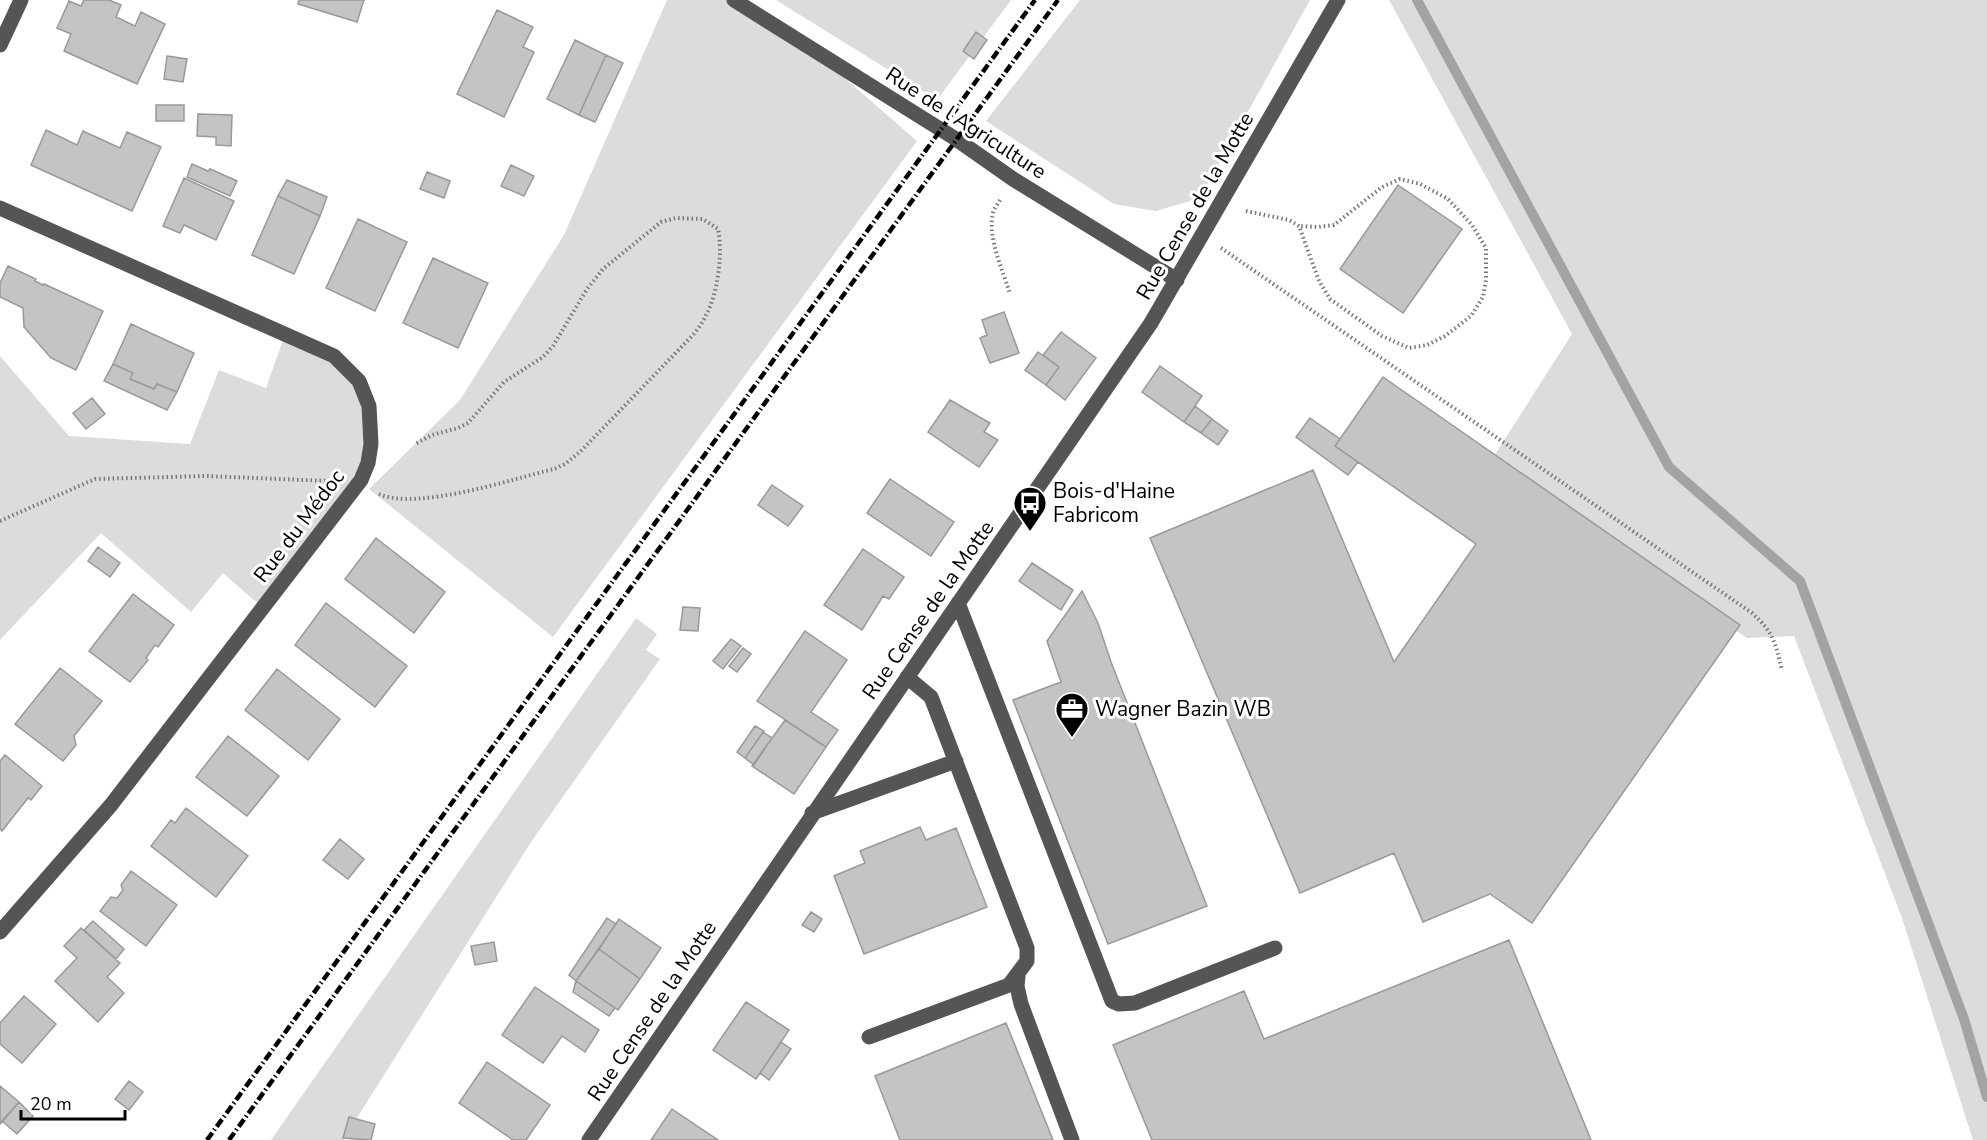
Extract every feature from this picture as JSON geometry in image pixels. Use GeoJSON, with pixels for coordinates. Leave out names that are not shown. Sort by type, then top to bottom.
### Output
{"type":"FeatureCollection","features":[{"type":"Feature","properties":{"kind":"street"},"geometry":{"type":"LineString","coordinates":[[0,45],[21,0]]}},
{"type":"Feature","properties":{"kind":"street","name":"Rue de l'Agriculture"},"geometry":{"type":"LineString","coordinates":[[734,0],[956,139],[1013,179],[1177,280]]}},
{"type":"Feature","properties":{"kind":"street","name":"Rue Cense de la Motte"},"geometry":{"type":"LineString","coordinates":[[589,1140],[1151,323],[1338,0]]}},
{"type":"Feature","properties":{"kind":"street","name":"Rue du Médoc"},"geometry":{"type":"LineString","coordinates":[[0,207],[334,356],[359,381],[369,406],[371,444],[368,463],[361,480],[111,805],[0,932]]}},
{"type":"Feature","properties":{"kind":"street"},"geometry":{"type":"LineString","coordinates":[[958,603],[1112,1001],[1119,1004],[1135,1003],[1275,948]]}},
{"type":"Feature","properties":{"kind":"street"},"geometry":{"type":"LineString","coordinates":[[869,1036],[1009,985],[1027,961],[1027,948],[931,697],[907,677]]}},
{"type":"Feature","properties":{"kind":"street"},"geometry":{"type":"LineString","coordinates":[[812,813],[956,761]]}},
{"type":"Feature","properties":{"kind":"street"},"geometry":{"type":"LineString","coordinates":[[1018,976],[1017,986],[1021,1004],[1072,1140]]}},
{"type":"Feature","properties":{"kind":"path"},"geometry":{"type":"LineString","coordinates":[[1010,294],[995,242],[993,211],[1013,179]]}},
{"type":"Feature","properties":{"kind":"path"},"geometry":{"type":"LineString","coordinates":[[1244,210],[1289,220],[1299,226],[1334,225],[1382,187],[1400,179],[1420,184],[1448,199],[1472,225],[1486,248],[1486,280],[1483,297],[1471,316],[1445,336],[1427,345],[1410,348],[1382,336],[1330,299],[1319,281],[1299,226]]}},
{"type":"Feature","properties":{"kind":"path"},"geometry":{"type":"LineString","coordinates":[[0,521],[95,479],[206,476],[309,481],[361,480],[369,489],[382,496],[415,500],[447,495],[554,469],[565,464],[580,452],[627,406],[693,335],[708,313],[718,279],[720,238],[718,229],[703,219],[676,218],[661,222],[603,269],[587,289],[553,346],[543,357],[504,382],[468,423],[459,428],[432,435],[415,444]]}},
{"type":"Feature","properties":{"kind":"path"},"geometry":{"type":"LineString","coordinates":[[1203,236],[1752,613],[1768,628],[1782,670]]}},
{"type":"Feature","properties":{"kind":"shaded area"},"geometry":{"type":"Polygon","coordinates":[[[667,0],[734,0],[810,48],[917,141],[553,637],[369,489],[460,400],[564,235],[667,0]]]}},
{"type":"Feature","properties":{"kind":"shaded area"},"geometry":{"type":"Polygon","coordinates":[[[776,0],[1011,0],[937,100],[776,0]]]}},
{"type":"Feature","properties":{"kind":"shaded area"},"geometry":{"type":"Polygon","coordinates":[[[1080,0],[1310,0],[1200,198],[1156,211],[1114,204],[986,121],[1080,0]]]}},
{"type":"Feature","properties":{"kind":"shaded area"},"geometry":{"type":"Polygon","coordinates":[[[1389,0],[1987,0],[1987,1140],[1973,1140],[1902,918],[1794,636],[1747,638],[1492,459],[1572,334],[1389,0]]]}},
{"type":"Feature","properties":{"kind":"shaded area"},"geometry":{"type":"Polygon","coordinates":[[[285,334],[359,381],[368,463],[263,608],[223,573],[191,612],[101,533],[0,640],[0,356],[69,436],[190,444],[219,370],[266,388],[285,334]]]}},
{"type":"Feature","properties":{"kind":"shaded area"},"geometry":{"type":"Polygon","coordinates":[[[636,618],[657,634],[646,650],[660,659],[531,842],[343,1140],[271,1140],[636,618]]]}},
{"type":"Feature","properties":{"kind":"building"},"geometry":{"type":"Polygon","coordinates":[[[84,0],[109,0],[121,5],[116,17],[135,26],[141,12],[165,24],[137,84],[64,51],[71,34],[57,28],[69,1],[81,6],[84,0]]]}},
{"type":"Feature","properties":{"kind":"building"},"geometry":{"type":"Polygon","coordinates":[[[299,0],[364,0],[357,22],[298,4],[299,0]]]}},
{"type":"Feature","properties":{"kind":"building"},"geometry":{"type":"Polygon","coordinates":[[[497,10],[533,27],[523,47],[534,52],[504,117],[457,94],[497,10]]]}},
{"type":"Feature","properties":{"kind":"building"},"geometry":{"type":"Polygon","coordinates":[[[976,32],[987,40],[974,59],[963,51],[976,32]]]}},
{"type":"Feature","properties":{"kind":"building"},"geometry":{"type":"Polygon","coordinates":[[[575,40],[606,55],[579,115],[547,99],[575,40]]]}},
{"type":"Feature","properties":{"kind":"building"},"geometry":{"type":"Polygon","coordinates":[[[606,55],[623,63],[595,122],[579,115],[606,55]]]}},
{"type":"Feature","properties":{"kind":"building"},"geometry":{"type":"Polygon","coordinates":[[[167,56],[187,59],[183,82],[164,79],[167,56]]]}},
{"type":"Feature","properties":{"kind":"building"},"geometry":{"type":"Polygon","coordinates":[[[156,105],[184,105],[184,121],[156,121],[156,105]]]}},
{"type":"Feature","properties":{"kind":"building"},"geometry":{"type":"Polygon","coordinates":[[[198,114],[232,115],[231,146],[216,145],[216,137],[197,136],[198,114]]]}},
{"type":"Feature","properties":{"kind":"building"},"geometry":{"type":"Polygon","coordinates":[[[46,130],[77,145],[83,131],[120,148],[127,132],[161,147],[132,211],[31,165],[46,130]]]}},
{"type":"Feature","properties":{"kind":"building"},"geometry":{"type":"Polygon","coordinates":[[[192,164],[237,181],[230,196],[187,177],[192,164]]]}},
{"type":"Feature","properties":{"kind":"building"},"geometry":{"type":"Polygon","coordinates":[[[511,165],[534,176],[524,196],[501,186],[511,165]]]}},
{"type":"Feature","properties":{"kind":"building"},"geometry":{"type":"Polygon","coordinates":[[[427,172],[450,181],[444,198],[420,189],[427,172]]]}},
{"type":"Feature","properties":{"kind":"building"},"geometry":{"type":"Polygon","coordinates":[[[184,178],[234,201],[216,240],[184,225],[180,233],[163,226],[184,178]]]}},
{"type":"Feature","properties":{"kind":"building"},"geometry":{"type":"Polygon","coordinates":[[[287,180],[327,197],[320,216],[278,196],[287,180]]]}},
{"type":"Feature","properties":{"kind":"building"},"geometry":{"type":"Polygon","coordinates":[[[1398,185],[1462,229],[1403,313],[1340,269],[1398,185]]]}},
{"type":"Feature","properties":{"kind":"building"},"geometry":{"type":"Polygon","coordinates":[[[278,196],[320,216],[294,274],[252,255],[278,196]]]}},
{"type":"Feature","properties":{"kind":"building"},"geometry":{"type":"Polygon","coordinates":[[[358,219],[407,242],[375,311],[326,288],[358,219]]]}},
{"type":"Feature","properties":{"kind":"building"},"geometry":{"type":"Polygon","coordinates":[[[433,258],[488,283],[458,348],[403,323],[433,258]]]}},
{"type":"Feature","properties":{"kind":"building"},"geometry":{"type":"Polygon","coordinates":[[[8,266],[36,279],[35,281],[43,285],[103,311],[76,370],[51,358],[24,327],[23,308],[0,297],[0,283],[8,266]]]}},
{"type":"Feature","properties":{"kind":"building"},"geometry":{"type":"Polygon","coordinates":[[[1004,312],[1019,353],[990,363],[980,338],[987,335],[982,320],[1004,312]]]}},
{"type":"Feature","properties":{"kind":"building"},"geometry":{"type":"Polygon","coordinates":[[[131,324],[194,353],[177,392],[157,384],[154,389],[130,379],[133,373],[113,364],[131,324]]]}},
{"type":"Feature","properties":{"kind":"building"},"geometry":{"type":"Polygon","coordinates":[[[1061,332],[1096,358],[1065,400],[1046,385],[1059,367],[1043,355],[1061,332]]]}},
{"type":"Feature","properties":{"kind":"building"},"geometry":{"type":"Polygon","coordinates":[[[1038,352],[1059,367],[1046,385],[1025,370],[1038,352]]]}},
{"type":"Feature","properties":{"kind":"building"},"geometry":{"type":"Polygon","coordinates":[[[113,364],[133,373],[130,379],[154,389],[157,384],[177,392],[167,410],[104,381],[113,364]]]}},
{"type":"Feature","properties":{"kind":"building"},"geometry":{"type":"Polygon","coordinates":[[[1160,366],[1202,396],[1184,422],[1142,392],[1160,366]]]}},
{"type":"Feature","properties":{"kind":"building"},"geometry":{"type":"Polygon","coordinates":[[[1383,377],[1740,625],[1532,923],[1490,894],[1423,922],[1394,853],[1300,893],[1150,538],[1313,470],[1394,662],[1476,544],[1335,446],[1383,377]]]}},
{"type":"Feature","properties":{"kind":"building"},"geometry":{"type":"Polygon","coordinates":[[[92,398],[105,414],[86,429],[73,413],[92,398]]]}},
{"type":"Feature","properties":{"kind":"building"},"geometry":{"type":"Polygon","coordinates":[[[950,400],[990,423],[984,432],[998,440],[979,467],[928,432],[950,400]]]}},
{"type":"Feature","properties":{"kind":"building"},"geometry":{"type":"Polygon","coordinates":[[[1195,406],[1212,419],[1201,433],[1184,422],[1195,406]]]}},
{"type":"Feature","properties":{"kind":"building"},"geometry":{"type":"Polygon","coordinates":[[[1310,418],[1340,439],[1335,446],[1358,462],[1348,475],[1296,437],[1310,418]]]}},
{"type":"Feature","properties":{"kind":"building"},"geometry":{"type":"Polygon","coordinates":[[[1212,419],[1228,431],[1218,445],[1201,433],[1212,419]]]}},
{"type":"Feature","properties":{"kind":"building"},"geometry":{"type":"Polygon","coordinates":[[[890,479],[954,522],[931,556],[867,513],[890,479]]]}},
{"type":"Feature","properties":{"kind":"building"},"geometry":{"type":"Polygon","coordinates":[[[772,485],[803,506],[788,526],[758,505],[772,485]]]}},
{"type":"Feature","properties":{"kind":"building"},"geometry":{"type":"Polygon","coordinates":[[[376,538],[445,592],[414,633],[345,579],[376,538]]]}},
{"type":"Feature","properties":{"kind":"building"},"geometry":{"type":"Polygon","coordinates":[[[98,547],[120,563],[110,577],[88,561],[98,547]]]}},
{"type":"Feature","properties":{"kind":"building"},"geometry":{"type":"Polygon","coordinates":[[[863,549],[904,577],[889,599],[883,596],[862,630],[824,605],[863,549]]]}},
{"type":"Feature","properties":{"kind":"building"},"geometry":{"type":"Polygon","coordinates":[[[1032,563],[1073,590],[1061,610],[1019,581],[1032,563]]]}},
{"type":"Feature","properties":{"kind":"building"},"geometry":{"type":"Polygon","coordinates":[[[1082,591],[1098,623],[1111,662],[1207,906],[1108,944],[1013,700],[1061,682],[1047,641],[1082,591]]]}},
{"type":"Feature","properties":{"kind":"building"},"geometry":{"type":"Polygon","coordinates":[[[133,594],[174,625],[158,647],[155,645],[146,658],[148,660],[130,682],[89,651],[133,594]]]}},
{"type":"Feature","properties":{"kind":"building"},"geometry":{"type":"Polygon","coordinates":[[[326,603],[407,666],[375,707],[295,645],[326,603]]]}},
{"type":"Feature","properties":{"kind":"building"},"geometry":{"type":"Polygon","coordinates":[[[683,607],[700,608],[698,631],[680,630],[683,607]]]}},
{"type":"Feature","properties":{"kind":"building"},"geometry":{"type":"Polygon","coordinates":[[[805,631],[847,660],[811,712],[838,730],[826,747],[757,701],[805,631]]]}},
{"type":"Feature","properties":{"kind":"building"},"geometry":{"type":"Polygon","coordinates":[[[731,639],[741,646],[723,669],[713,661],[731,639]]]}},
{"type":"Feature","properties":{"kind":"building"},"geometry":{"type":"Polygon","coordinates":[[[743,648],[751,654],[737,672],[729,666],[743,648]]]}},
{"type":"Feature","properties":{"kind":"building"},"geometry":{"type":"Polygon","coordinates":[[[60,668],[102,701],[74,736],[76,745],[63,761],[15,724],[60,668]]]}},
{"type":"Feature","properties":{"kind":"building"},"geometry":{"type":"Polygon","coordinates":[[[277,669],[340,719],[308,760],[245,710],[277,669]]]}},
{"type":"Feature","properties":{"kind":"building"},"geometry":{"type":"Polygon","coordinates":[[[785,720],[826,747],[794,794],[752,766],[785,720]]]}},
{"type":"Feature","properties":{"kind":"building"},"geometry":{"type":"Polygon","coordinates":[[[755,726],[764,731],[745,758],[737,752],[755,726]]]}},
{"type":"Feature","properties":{"kind":"building"},"geometry":{"type":"Polygon","coordinates":[[[763,732],[772,738],[754,765],[745,758],[763,732]]]}},
{"type":"Feature","properties":{"kind":"building"},"geometry":{"type":"Polygon","coordinates":[[[228,736],[279,776],[247,816],[196,777],[228,736]]]}},
{"type":"Feature","properties":{"kind":"building"},"geometry":{"type":"Polygon","coordinates":[[[5,755],[42,786],[31,800],[28,798],[2,831],[0,829],[0,761],[5,755]]]}},
{"type":"Feature","properties":{"kind":"building"},"geometry":{"type":"Polygon","coordinates":[[[186,808],[248,856],[216,897],[151,846],[171,820],[175,823],[186,808]]]}},
{"type":"Feature","properties":{"kind":"building"},"geometry":{"type":"Polygon","coordinates":[[[920,827],[926,840],[956,828],[987,907],[864,954],[834,876],[865,863],[860,851],[920,827]]]}},
{"type":"Feature","properties":{"kind":"building"},"geometry":{"type":"Polygon","coordinates":[[[340,839],[364,859],[348,879],[323,860],[340,839]]]}},
{"type":"Feature","properties":{"kind":"building"},"geometry":{"type":"Polygon","coordinates":[[[131,871],[177,905],[146,946],[100,911],[111,897],[117,898],[123,890],[121,885],[131,871]]]}},
{"type":"Feature","properties":{"kind":"building"},"geometry":{"type":"Polygon","coordinates":[[[811,912],[822,919],[814,932],[802,925],[811,912]]]}},
{"type":"Feature","properties":{"kind":"building"},"geometry":{"type":"Polygon","coordinates":[[[607,918],[616,924],[576,981],[569,975],[607,918]]]}},
{"type":"Feature","properties":{"kind":"building"},"geometry":{"type":"Polygon","coordinates":[[[619,919],[661,948],[640,979],[599,949],[619,919]]]}},
{"type":"Feature","properties":{"kind":"building"},"geometry":{"type":"Polygon","coordinates":[[[93,921],[124,949],[116,959],[84,930],[93,921]]]}},
{"type":"Feature","properties":{"kind":"building"},"geometry":{"type":"Polygon","coordinates":[[[81,928],[120,963],[107,977],[124,993],[98,1022],[55,981],[77,958],[64,946],[81,928]]]}},
{"type":"Feature","properties":{"kind":"building"},"geometry":{"type":"Polygon","coordinates":[[[1509,940],[1591,1140],[1152,1140],[1113,1045],[1244,991],[1264,1039],[1509,940]]]}},
{"type":"Feature","properties":{"kind":"building"},"geometry":{"type":"Polygon","coordinates":[[[494,942],[497,961],[475,965],[471,946],[494,942]]]}},
{"type":"Feature","properties":{"kind":"building"},"geometry":{"type":"Polygon","coordinates":[[[599,949],[640,979],[618,1010],[576,981],[599,949]]]}},
{"type":"Feature","properties":{"kind":"building"},"geometry":{"type":"Polygon","coordinates":[[[576,981],[615,1008],[609,1016],[573,992],[576,981]]]}},
{"type":"Feature","properties":{"kind":"building"},"geometry":{"type":"Polygon","coordinates":[[[535,987],[599,1030],[585,1052],[562,1036],[543,1063],[502,1035],[535,987]]]}},
{"type":"Feature","properties":{"kind":"building"},"geometry":{"type":"Polygon","coordinates":[[[24,996],[56,1024],[22,1063],[0,1044],[0,1023],[24,996]]]}},
{"type":"Feature","properties":{"kind":"building"},"geometry":{"type":"Polygon","coordinates":[[[746,1002],[789,1030],[756,1079],[713,1050],[746,1002]]]}},
{"type":"Feature","properties":{"kind":"building"},"geometry":{"type":"Polygon","coordinates":[[[1006,1023],[1053,1140],[900,1140],[875,1076],[1006,1023]]]}},
{"type":"Feature","properties":{"kind":"building"},"geometry":{"type":"Polygon","coordinates":[[[781,1042],[791,1049],[769,1080],[760,1073],[781,1042]]]}},
{"type":"Feature","properties":{"kind":"building"},"geometry":{"type":"Polygon","coordinates":[[[487,1062],[550,1105],[526,1140],[513,1140],[459,1103],[487,1062]]]}},
{"type":"Feature","properties":{"kind":"building"},"geometry":{"type":"Polygon","coordinates":[[[129,1081],[143,1092],[129,1110],[115,1099],[129,1081]]]}},
{"type":"Feature","properties":{"kind":"building"},"geometry":{"type":"Polygon","coordinates":[[[0,1086],[19,1102],[0,1124],[0,1086]]]}},
{"type":"Feature","properties":{"kind":"building"},"geometry":{"type":"Polygon","coordinates":[[[19,1102],[33,1116],[17,1134],[2,1121],[19,1102]]]}},
{"type":"Feature","properties":{"kind":"building"},"geometry":{"type":"Polygon","coordinates":[[[672,1109],[718,1140],[651,1140],[672,1109]]]}},
{"type":"Feature","properties":{"kind":"building"},"geometry":{"type":"Polygon","coordinates":[[[349,1117],[375,1124],[371,1140],[343,1138],[349,1117]]]}},
{"type":"Feature","properties":{"kind":"waterway"},"geometry":{"type":"LineString","coordinates":[[1417,0],[1669,467],[1800,581],[1964,1019],[1987,1097]]}},
{"type":"Feature","properties":{"kind":"railway"},"geometry":{"type":"LineString","coordinates":[[207,1140],[1035,0]]}},
{"type":"Feature","properties":{"kind":"railway"},"geometry":{"type":"LineString","coordinates":[[229,1140],[1058,0]]}},
{"type":"Feature","properties":{"kind":"place","name":"Bois-d'Haine Fabricom"},"geometry":{"type":"Point","coordinates":[1030,532]}},
{"type":"Feature","properties":{"kind":"place","name":"Wagner Bazin WB"},"geometry":{"type":"Point","coordinates":[1072,738]}}]}
